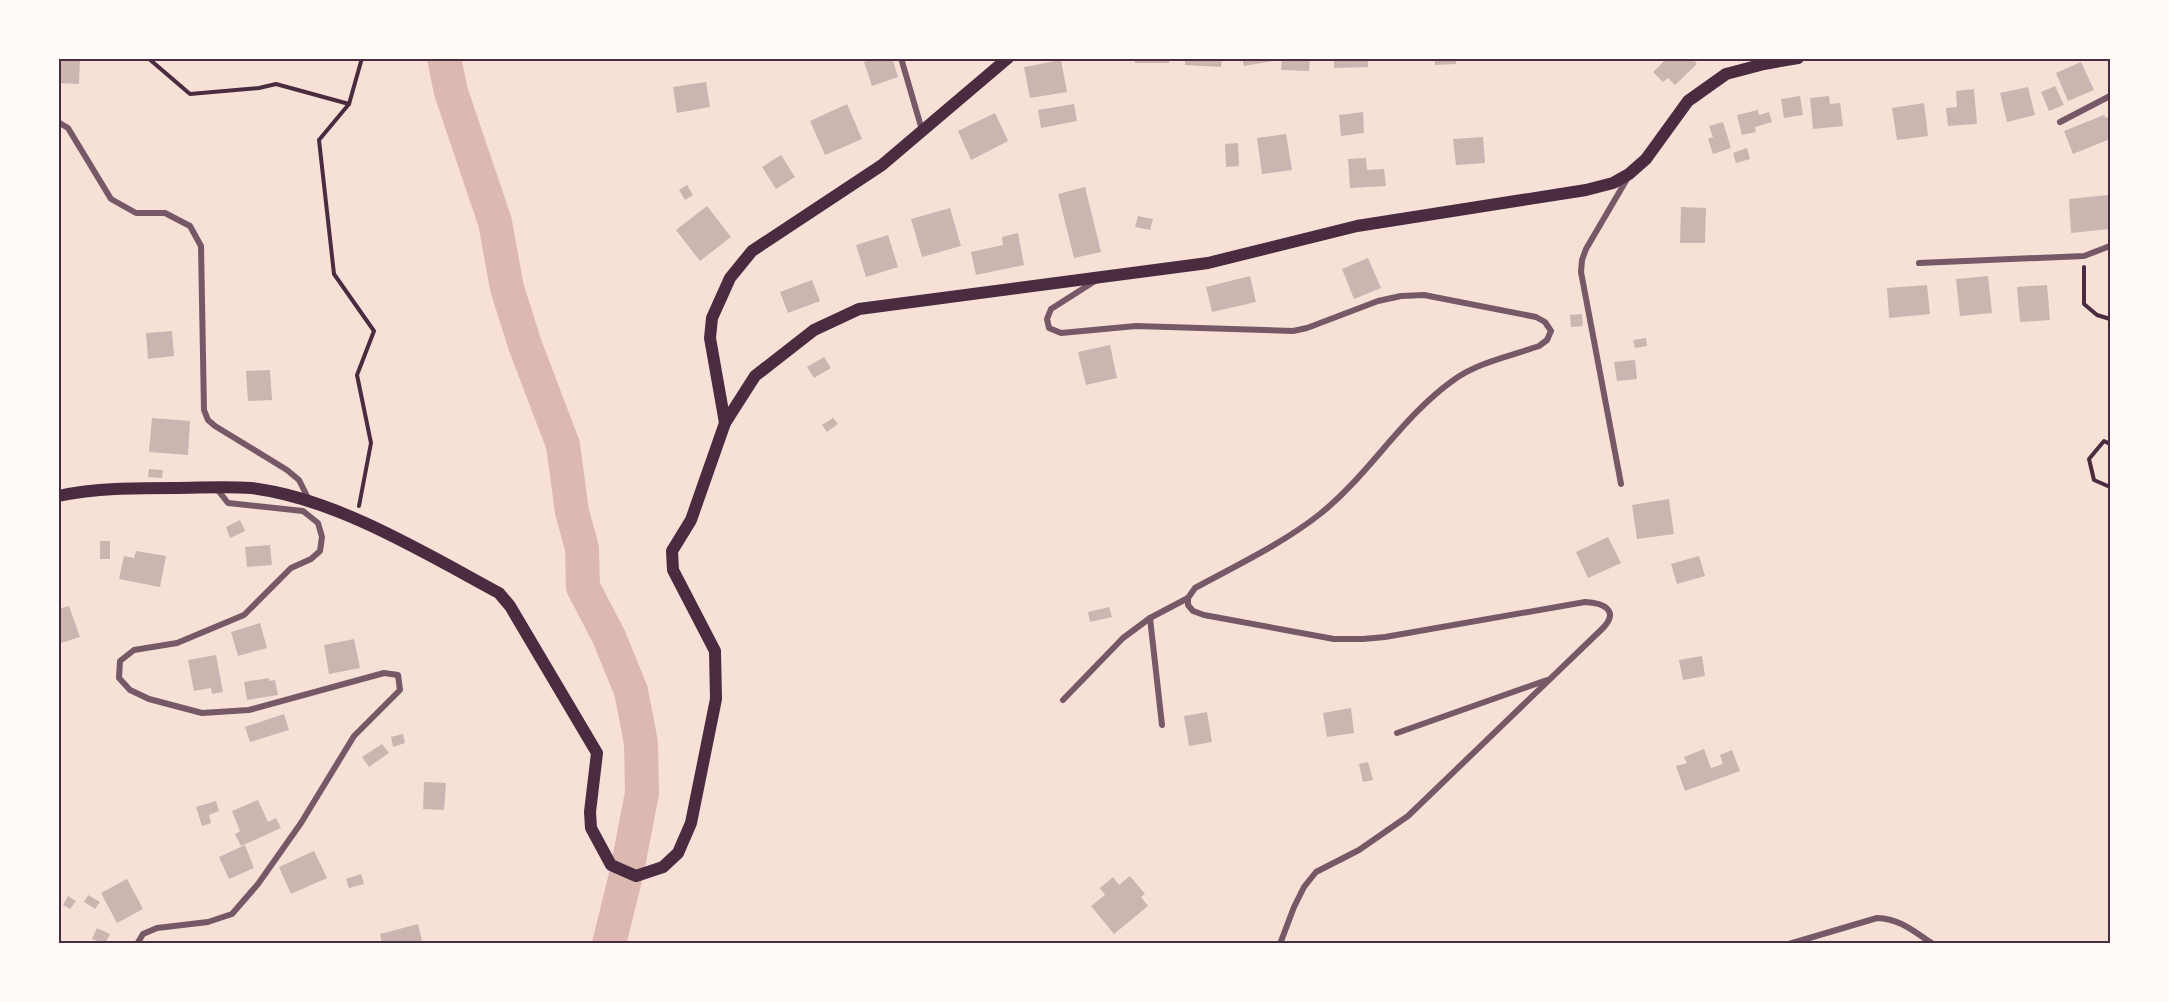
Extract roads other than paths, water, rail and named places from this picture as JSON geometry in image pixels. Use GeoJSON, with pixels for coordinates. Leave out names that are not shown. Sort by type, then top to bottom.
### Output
{"type":"FeatureCollection","features":[{"type":"Feature","properties":{"kind":"main road"},"geometry":{"type":"LineString","coordinates":[[725,423],[710,338],[712,318],[730,278],[752,251],[882,165],[1008,58]]}},
{"type":"Feature","properties":{"kind":"main road"},"geometry":{"type":"LineString","coordinates":[[58,496],[128,488],[250,488],[310,502],[356,520],[499,593],[510,606],[597,753],[590,812],[591,828],[611,865],[636,876],[663,867],[678,852],[691,823],[716,699],[715,651],[673,570],[672,551],[691,520],[725,423],[755,376],[814,330],[859,309],[1208,262],[1357,226],[1586,190],[1614,183],[1646,159],[1688,101],[1725,74],[1798,58]]}},
{"type":"Feature","properties":{"kind":"street"},"geometry":{"type":"LineString","coordinates":[[901,58],[922,131]]}},
{"type":"Feature","properties":{"kind":"street"},"geometry":{"type":"LineString","coordinates":[[2060,122],[2110,96]]}},
{"type":"Feature","properties":{"kind":"street"},"geometry":{"type":"LineString","coordinates":[[58,122],[68,128],[111,200],[136,213],[165,213],[190,226],[201,246],[204,410],[208,420],[287,470],[299,480],[310,502]]}},
{"type":"Feature","properties":{"kind":"street"},"geometry":{"type":"LineString","coordinates":[[1621,484],[1581,273],[1586,249],[1629,174]]}},
{"type":"Feature","properties":{"kind":"street"},"geometry":{"type":"LineString","coordinates":[[1919,263],[2084,256],[2110,246]]}},
{"type":"Feature","properties":{"kind":"street"},"geometry":{"type":"LineString","coordinates":[[1063,700],[1123,638],[1150,618],[1188,598],[1195,588],[1285,537],[1321,513],[1352,486],[1432,397],[1455,379],[1475,368],[1539,346],[1551,331],[1545,322],[1536,317],[1424,294],[1378,301],[1307,328],[1293,331],[1136,326],[1061,333],[1049,328],[1047,319],[1051,309],[1103,276]]}},
{"type":"Feature","properties":{"kind":"street"},"geometry":{"type":"LineString","coordinates":[[137,944],[143,934],[157,928],[208,922],[232,914],[258,884],[301,823],[354,736],[400,690],[398,675],[384,673],[249,710],[201,713],[149,699],[130,690],[119,678],[120,661],[134,650],[177,643],[244,615],[291,568],[311,559],[320,551],[322,537],[318,523],[303,511],[228,503],[217,488]]}},
{"type":"Feature","properties":{"kind":"street"},"geometry":{"type":"LineString","coordinates":[[1188,598],[1188,605],[1193,611],[1204,615],[1344,639],[1385,637],[1585,602],[1609,609],[1607,624],[1407,816],[1359,850],[1316,872],[1299,897],[1280,944]]}},
{"type":"Feature","properties":{"kind":"street"},"geometry":{"type":"LineString","coordinates":[[1150,618],[1162,725]]}},
{"type":"Feature","properties":{"kind":"street"},"geometry":{"type":"LineString","coordinates":[[1397,733],[1551,678]]}},
{"type":"Feature","properties":{"kind":"street"},"geometry":{"type":"LineString","coordinates":[[1788,944],[1877,918],[1891,919],[1906,925],[1933,944]]}},
{"type":"Feature","properties":{"kind":"waterway"},"geometry":{"type":"LineString","coordinates":[[444,58],[451,92],[495,222],[507,288],[525,345],[563,445],[572,512],[582,548],[583,587],[609,637],[631,691],[641,743],[642,793],[627,871],[609,944]]}}]}
